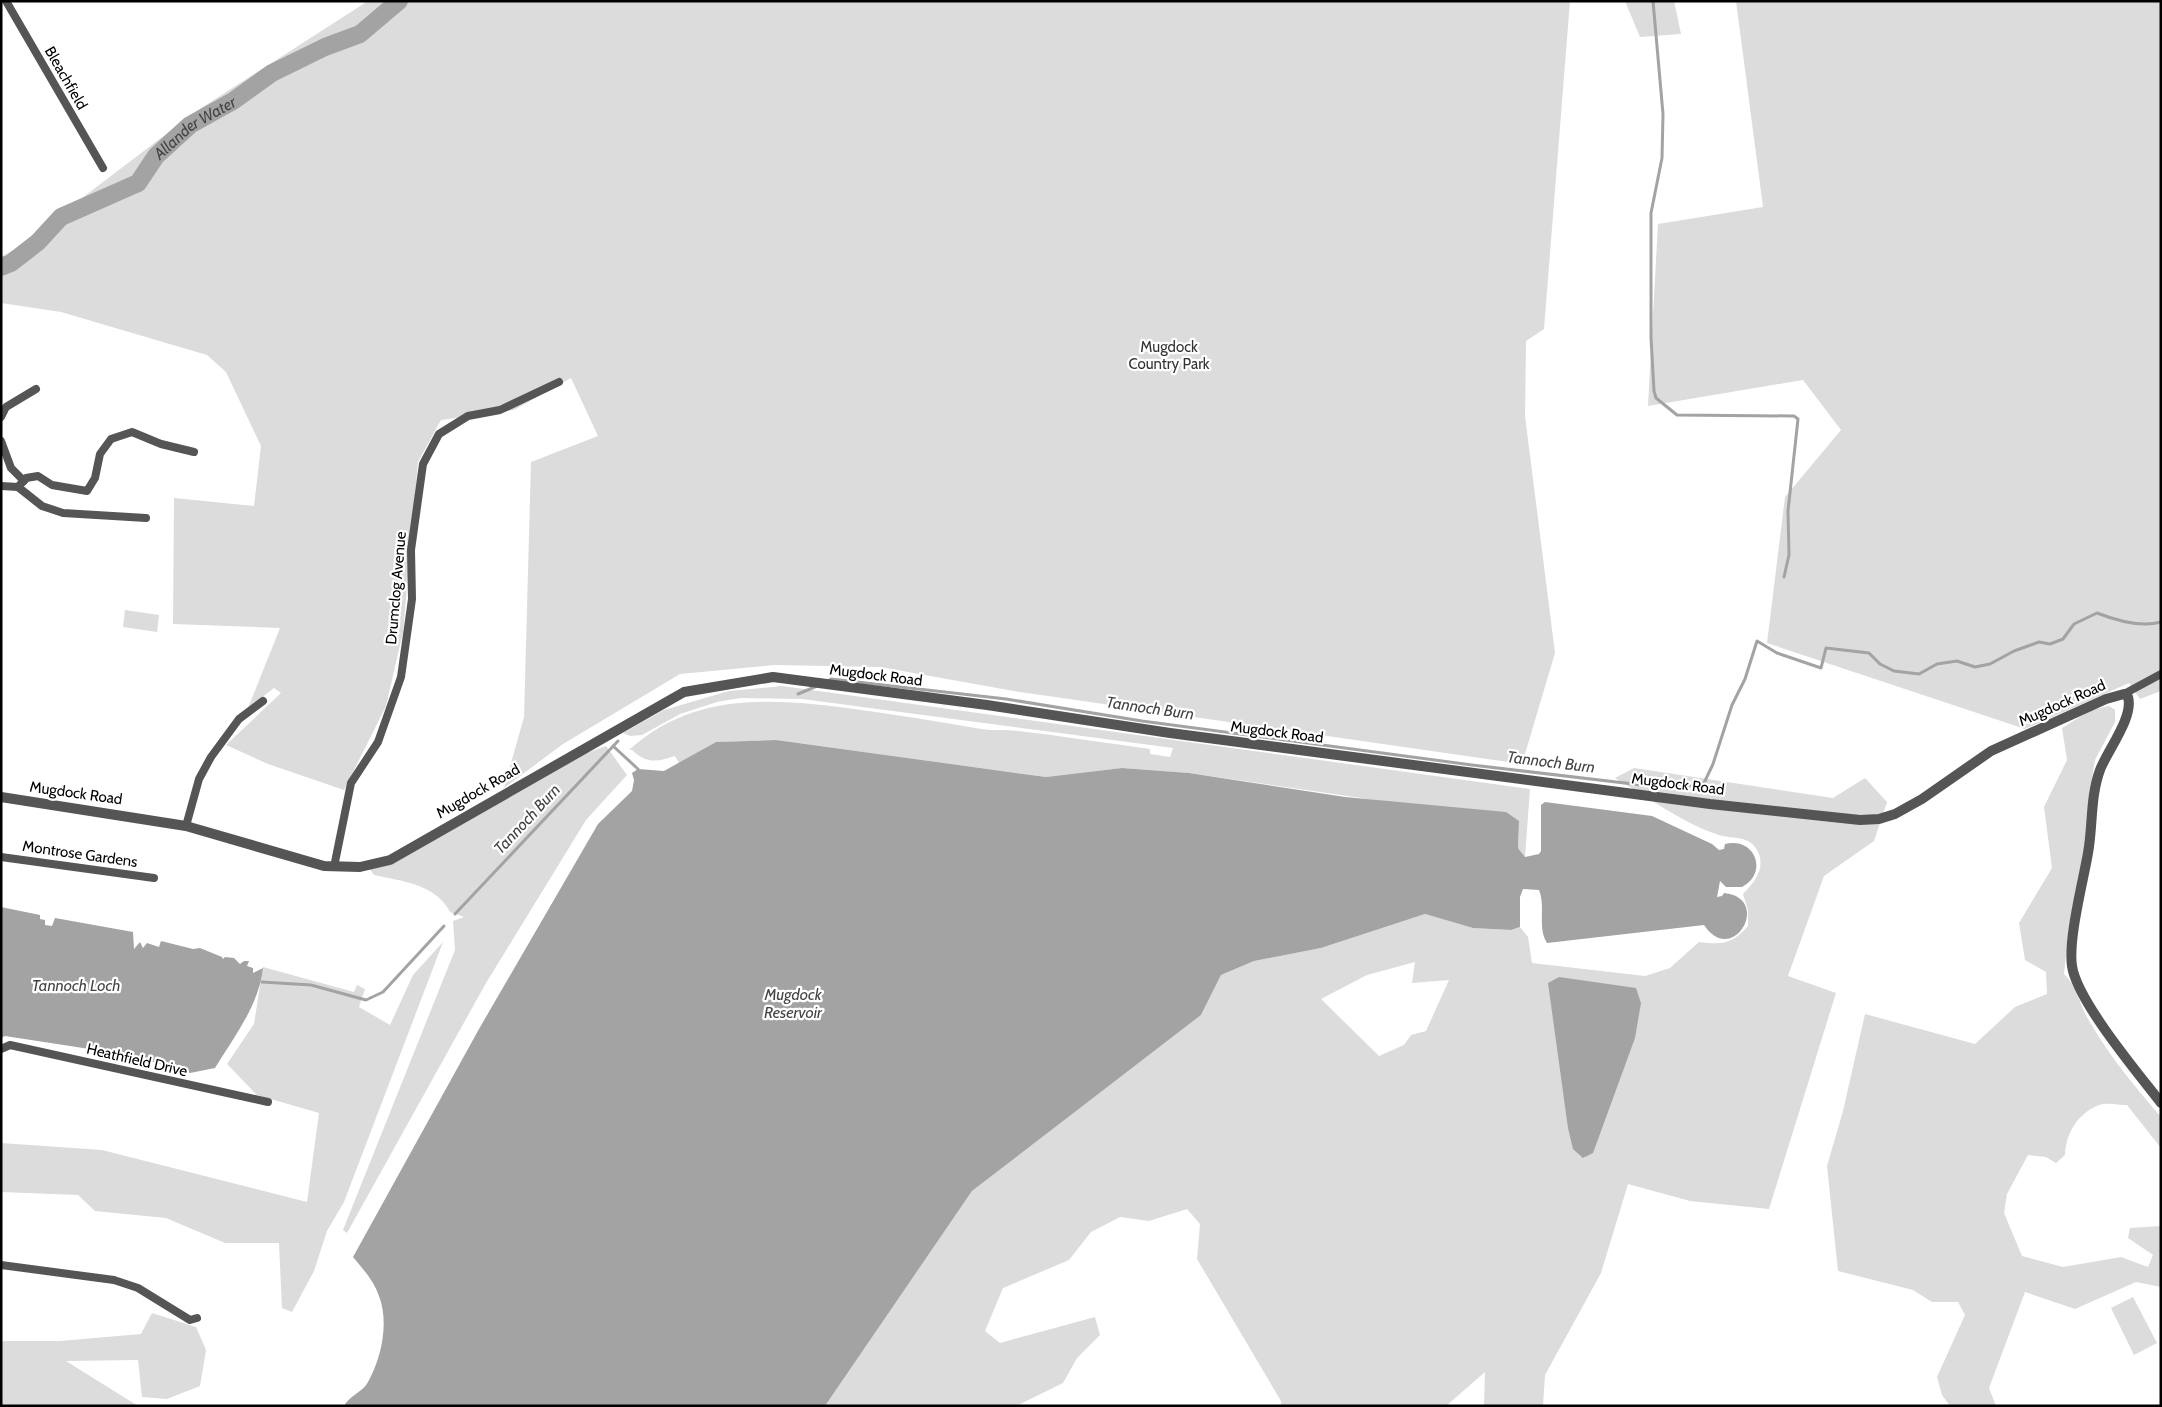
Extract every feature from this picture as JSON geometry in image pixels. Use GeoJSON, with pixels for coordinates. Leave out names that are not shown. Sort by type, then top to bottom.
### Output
{"type":"FeatureCollection","features":[{"type":"Feature","properties":{"kind":"street","name":"Bleachfield"},"geometry":{"type":"LineString","coordinates":[[6,1],[103,168]]}},
{"type":"Feature","properties":{"kind":"street","name":"Drumclog Avenue"},"geometry":{"type":"LineString","coordinates":[[334,867],[351,783],[378,742],[401,677],[412,599],[411,550],[423,464],[439,434],[468,416],[500,410],[559,382]]}},
{"type":"Feature","properties":{"kind":"street"},"geometry":{"type":"LineString","coordinates":[[1,417],[6,407],[36,388]]}},
{"type":"Feature","properties":{"kind":"street"},"geometry":{"type":"LineString","coordinates":[[18,487],[26,478],[38,476],[52,485],[87,491],[95,478],[100,454],[111,439],[132,432],[161,444],[194,452]]}},
{"type":"Feature","properties":{"kind":"street"},"geometry":{"type":"LineString","coordinates":[[1,441],[11,468],[24,481]]}},
{"type":"Feature","properties":{"kind":"street"},"geometry":{"type":"LineString","coordinates":[[1,486],[18,487],[42,506],[63,512],[146,518]]}},
{"type":"Feature","properties":{"kind":"street"},"geometry":{"type":"LineString","coordinates":[[2124,694],[2161,674]]}},
{"type":"Feature","properties":{"kind":"street","name":"Mugdock Road"},"geometry":{"type":"LineString","coordinates":[[1,797],[186,826],[324,866],[360,868],[390,860],[684,692],[773,677],[987,705],[1170,733],[1710,804],[1860,820],[1879,819],[1895,814],[1922,799],[1991,751],[2106,699],[2124,694],[2128,697],[2129,711],[2099,771],[2092,802],[2090,841],[2072,942],[2072,967],[2082,990],[2100,1021],[2161,1103]]}},
{"type":"Feature","properties":{"kind":"street"},"geometry":{"type":"LineString","coordinates":[[186,826],[200,779],[211,757],[239,719],[263,701]]}},
{"type":"Feature","properties":{"kind":"street","name":"Montrose Gardens"},"geometry":{"type":"LineString","coordinates":[[1,857],[154,878]]}},
{"type":"Feature","properties":{"kind":"street","name":"Heathfield Drive"},"geometry":{"type":"LineString","coordinates":[[1,1048],[10,1045],[268,1102]]}},
{"type":"Feature","properties":{"kind":"street"},"geometry":{"type":"LineString","coordinates":[[1,1264],[114,1280],[138,1288],[190,1320],[197,1318]]}},
{"type":"Feature","properties":{"kind":"green space","name":"Mugdock Country Park"},"geometry":{"type":"Polygon","coordinates":[[[368,1],[1570,1],[1544,329],[1526,341],[1525,416],[1555,653],[1522,764],[1020,692],[880,667],[774,665],[680,674],[563,744],[504,788],[524,717],[531,462],[598,436],[571,378],[514,410],[441,420],[418,462],[403,632],[386,706],[344,790],[268,764],[226,745],[281,693],[274,688],[248,708],[280,628],[173,624],[174,498],[254,506],[261,446],[226,372],[207,355],[61,312],[1,303],[1,257],[15,249],[195,112],[368,1]]]}},
{"type":"Feature","properties":{"kind":"green space"},"geometry":{"type":"Polygon","coordinates":[[[1625,1],[1674,1],[1681,34],[1640,37],[1625,1]]]}},
{"type":"Feature","properties":{"kind":"green space"},"geometry":{"type":"Polygon","coordinates":[[[1736,1],[2161,1],[2161,691],[2140,699],[2129,683],[2025,729],[1767,643],[1785,497],[1841,430],[1803,380],[1648,406],[1658,224],[1763,207],[1736,1]]]}},
{"type":"Feature","properties":{"kind":"green space"},"geometry":{"type":"Polygon","coordinates":[[[125,610],[159,615],[157,632],[123,627],[125,610]]]}},
{"type":"Feature","properties":{"kind":"green space"},"geometry":{"type":"Polygon","coordinates":[[[782,686],[1530,789],[1525,857],[1518,848],[1519,821],[1189,773],[1122,768],[1046,777],[776,740],[716,742],[679,763],[675,756],[652,761],[629,750],[653,731],[679,718],[705,709],[732,704],[760,702],[788,702],[847,708],[981,729],[1013,730],[1051,735],[1150,749],[1150,754],[1170,757],[1173,748],[802,699],[740,698],[717,702],[680,714],[642,735],[630,736],[623,733],[664,710],[729,691],[782,686]]]}},
{"type":"Feature","properties":{"kind":"green space"},"geometry":{"type":"Polygon","coordinates":[[[2109,706],[2115,710],[2115,722],[2095,760],[2089,795],[2087,843],[2069,926],[2064,974],[2073,985],[2087,1018],[2107,1049],[2161,1117],[2161,1148],[2127,1105],[2099,1105],[2091,1109],[2074,1125],[2070,1132],[2065,1155],[2056,1163],[2046,1157],[2028,1155],[2007,1194],[2004,1213],[2022,1256],[2063,1267],[2121,1257],[2148,1267],[2153,1255],[2128,1238],[2130,1228],[2161,1226],[2161,1287],[2136,1282],[2075,1309],[2025,1292],[1989,1388],[1996,1406],[1950,1406],[1942,1395],[1937,1377],[1965,1315],[1958,1302],[1932,1302],[1913,1290],[1838,1271],[1827,1166],[1843,1111],[1865,1014],[1975,1044],[2015,1007],[2047,994],[2046,972],[2025,960],[2019,923],[2052,868],[2044,807],[2067,760],[2062,728],[2091,710],[2109,706]]]}},
{"type":"Feature","properties":{"kind":"green space"},"geometry":{"type":"Polygon","coordinates":[[[606,746],[627,775],[586,820],[486,983],[347,1233],[343,1230],[455,950],[453,921],[464,917],[450,912],[436,895],[427,890],[417,885],[374,875],[369,868],[586,753],[606,746]]]}},
{"type":"Feature","properties":{"kind":"green space"},"geometry":{"type":"Polygon","coordinates":[[[1634,768],[1833,798],[1865,778],[1887,802],[1874,841],[1824,876],[1788,976],[1836,993],[1769,1209],[1690,1201],[1628,1184],[1601,1273],[1545,1375],[1543,1406],[1484,1406],[1485,1372],[1446,1406],[1281,1406],[1281,1401],[1197,1259],[1200,1224],[1187,1209],[1149,1221],[1120,1217],[1091,1232],[1069,1260],[1003,1288],[985,1331],[1000,1343],[1095,1317],[1100,1335],[1077,1358],[1063,1383],[1016,1406],[825,1406],[972,1191],[1201,1015],[1221,975],[1254,961],[1321,948],[1425,914],[1473,928],[1511,930],[1520,927],[1528,937],[1532,963],[1645,976],[1670,968],[1699,942],[1721,943],[1737,937],[1748,926],[1748,910],[1743,894],[1755,880],[1760,868],[1760,856],[1757,850],[1744,839],[1722,836],[1691,823],[1615,778],[1634,768]],[[1415,962],[1367,975],[1321,999],[1379,1056],[1404,1045],[1411,1035],[1426,1031],[1449,980],[1412,983],[1415,962]],[[1553,981],[1570,1120],[1584,1159],[1632,1031],[1638,993],[1553,981]]]}},
{"type":"Feature","properties":{"kind":"green space"},"geometry":{"type":"Polygon","coordinates":[[[443,942],[344,1202],[327,1231],[314,1271],[292,1312],[282,1308],[279,1243],[225,1243],[166,1218],[95,1211],[78,1195],[1,1192],[1,1143],[102,1150],[307,1202],[319,1113],[257,1095],[227,1064],[254,1024],[263,967],[354,992],[357,985],[365,989],[359,1007],[390,1025],[413,975],[443,942]]]}},
{"type":"Feature","properties":{"kind":"green space"},"geometry":{"type":"Polygon","coordinates":[[[2133,1297],[2157,1343],[2134,1355],[2111,1308],[2133,1297]]]}},
{"type":"Feature","properties":{"kind":"green space"},"geometry":{"type":"Polygon","coordinates":[[[152,1313],[196,1327],[206,1350],[200,1386],[167,1399],[142,1397],[138,1360],[66,1361],[138,1406],[1,1406],[1,1341],[60,1341],[141,1334],[152,1313]]]}},
{"type":"Feature","properties":{"kind":"water","name":"Mugdock Reservoir"},"geometry":{"type":"Polygon","coordinates":[[[776,740],[1046,777],[1122,768],[1189,773],[1345,797],[1506,812],[1519,821],[1518,848],[1525,857],[1539,854],[1541,851],[1541,805],[1545,802],[1652,816],[1712,844],[1719,850],[1724,849],[1725,844],[1735,843],[1744,845],[1751,850],[1755,857],[1755,873],[1750,881],[1742,887],[1726,887],[1720,881],[1717,897],[1722,896],[1724,893],[1738,898],[1746,906],[1747,917],[1743,927],[1736,935],[1726,939],[1715,936],[1704,925],[1547,943],[1542,924],[1542,903],[1539,890],[1523,889],[1520,897],[1520,927],[1511,930],[1473,928],[1425,914],[1321,948],[1254,961],[1221,975],[1201,1015],[972,1191],[825,1406],[344,1406],[368,1382],[377,1362],[384,1328],[382,1306],[377,1291],[368,1275],[353,1257],[479,1029],[598,824],[632,791],[634,780],[632,773],[638,769],[664,771],[716,742],[776,740]]]}},
{"type":"Feature","properties":{"kind":"water","name":"Tannoch Loch"},"geometry":{"type":"Polygon","coordinates":[[[1,907],[40,915],[40,919],[45,920],[45,925],[52,926],[55,918],[133,932],[134,949],[140,942],[143,948],[147,943],[159,947],[161,941],[193,949],[200,948],[223,959],[225,957],[234,958],[240,964],[244,961],[249,961],[247,966],[253,968],[253,973],[263,968],[261,982],[245,1020],[215,1068],[190,1073],[157,1063],[96,1050],[5,1036],[1,1038],[1,907]]]}},
{"type":"Feature","properties":{"kind":"water"},"geometry":{"type":"Polygon","coordinates":[[[1559,977],[1636,988],[1641,1003],[1635,1038],[1593,1153],[1583,1158],[1573,1149],[1568,1128],[1548,983],[1559,977]]]}},
{"type":"Feature","properties":{"kind":"waterway","name":"Allander Water"},"geometry":{"type":"LineString","coordinates":[[1,267],[11,263],[38,242],[61,217],[138,183],[156,156],[190,125],[233,101],[272,73],[325,47],[360,34],[399,1]]}},
{"type":"Feature","properties":{"kind":"waterway"},"geometry":{"type":"LineString","coordinates":[[1653,1],[1663,114],[1662,158],[1651,213],[1651,338],[1654,391],[1656,398],[1677,415],[1794,416],[1798,419],[1788,511],[1789,555],[1784,577]]}},
{"type":"Feature","properties":{"kind":"waterway","name":"Tannoch Burn"},"geometry":{"type":"LineString","coordinates":[[827,681],[831,679],[1006,699],[1142,721],[1472,765],[1667,788],[1704,783],[1713,764],[1732,705],[1745,679],[1757,641],[1777,653],[1821,668],[1826,648],[1869,653],[1880,664],[1894,671],[1919,674],[1937,664],[1957,661],[1975,667],[1990,664],[2014,651],[2039,642],[2050,644],[2063,639],[2074,624],[2097,613],[2120,621],[2137,624],[2161,622]]}},
{"type":"Feature","properties":{"kind":"waterway","name":"Tannoch Burn"},"geometry":{"type":"LineString","coordinates":[[798,694],[817,686]]}},
{"type":"Feature","properties":{"kind":"waterway","name":"Tannoch Burn"},"geometry":{"type":"LineString","coordinates":[[455,914],[618,741]]}},
{"type":"Feature","properties":{"kind":"waterway"},"geometry":{"type":"LineString","coordinates":[[613,746],[638,769]]}},
{"type":"Feature","properties":{"kind":"waterway","name":"Tannoch Burn"},"geometry":{"type":"LineString","coordinates":[[262,982],[311,985],[366,1000],[383,992],[444,926]]}}]}
